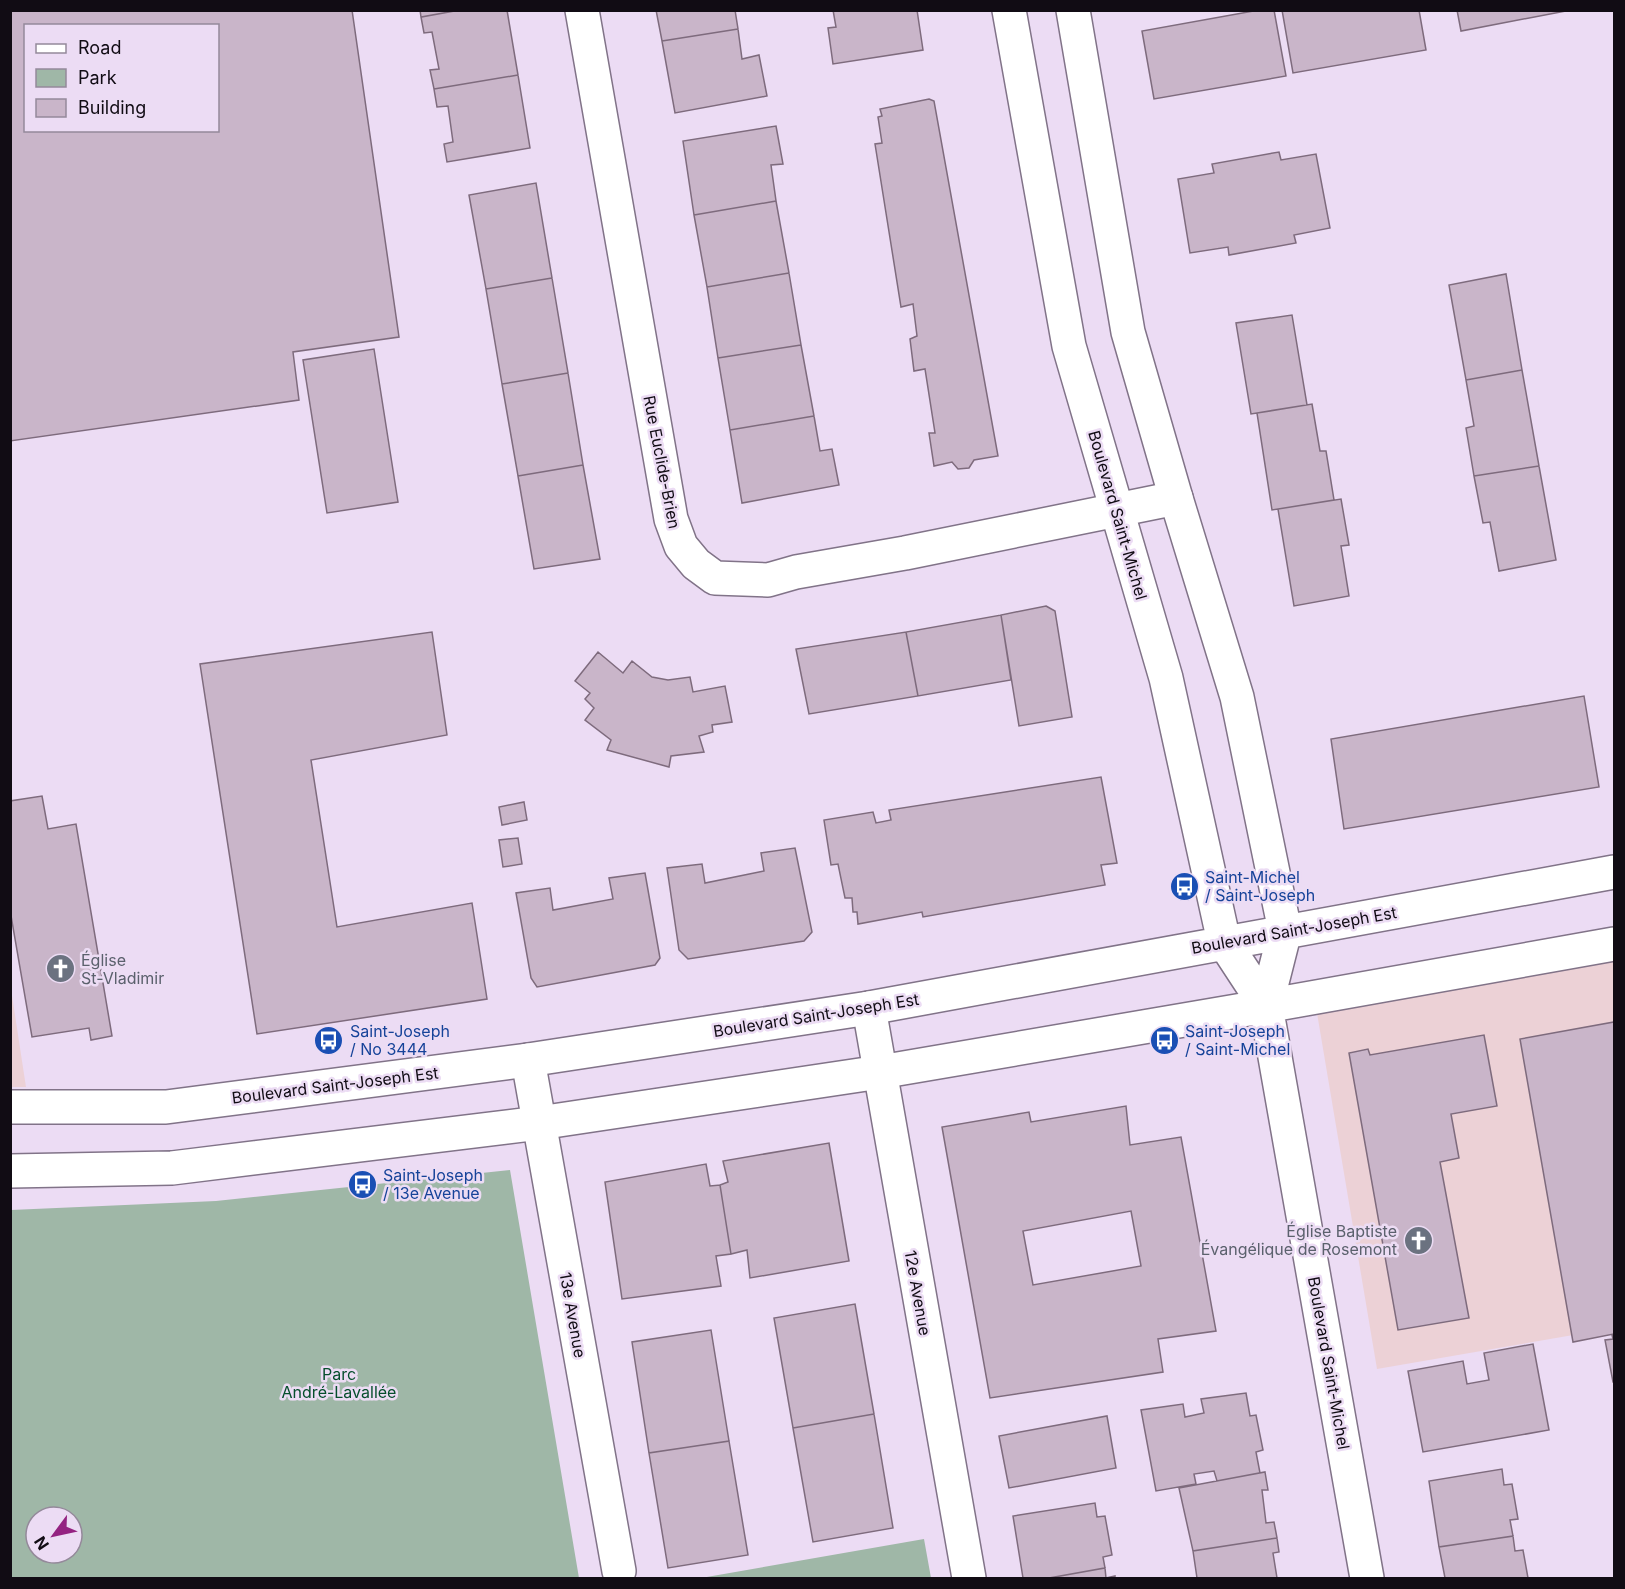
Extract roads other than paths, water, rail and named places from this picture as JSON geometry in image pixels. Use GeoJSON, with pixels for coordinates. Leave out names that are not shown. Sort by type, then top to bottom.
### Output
{"type":"FeatureCollection","features":[{"type":"Feature","properties":{"kind":"main road","name":"Rue Euclide-Brien"},"geometry":{"type":"LineString","coordinates":[[582,10],[671,519],[681,546],[696,564],[716,578],[768,580],[796,572],[905,553],[1176,498]]}},
{"type":"Feature","properties":{"kind":"main road","name":"Boulevard Saint-Michel"},"geometry":{"type":"LineString","coordinates":[[1009,10],[1069,346],[1115,510],[1166,678],[1224,942],[1266,1006],[1367,1578]]}},
{"type":"Feature","properties":{"kind":"main road","name":"Boulevard Saint-Michel"},"geometry":{"type":"LineString","coordinates":[[1073,10],[1128,332],[1237,697],[1285,931],[1266,1006]]}},
{"type":"Feature","properties":{"kind":"main road","name":"Boulevard Saint-Joseph Est"},"geometry":{"type":"LineString","coordinates":[[10,1107],[166,1107],[528,1060],[868,1008],[1614,872]]}},
{"type":"Feature","properties":{"kind":"main road"},"geometry":{"type":"LineString","coordinates":[[10,1171],[172,1168],[539,1123],[880,1072],[1614,944]]}},
{"type":"Feature","properties":{"kind":"main road","name":"12e Avenue"},"geometry":{"type":"LineString","coordinates":[[868,1008],[969,1578]]}},
{"type":"Feature","properties":{"kind":"main road","name":"13e Avenue"},"geometry":{"type":"LineString","coordinates":[[528,1060],[619,1570]]}},
{"type":"Feature","properties":{"kind":"place","name":"Saint-Michel / Saint-Joseph"},"geometry":{"type":"Point","coordinates":[1184,886]}},
{"type":"Feature","properties":{"kind":"place","name":"Église St-Vladimir"},"geometry":{"type":"Point","coordinates":[60,969]}},
{"type":"Feature","properties":{"kind":"place","name":"Saint-Joseph / No 3444"},"geometry":{"type":"Point","coordinates":[329,1040]}},
{"type":"Feature","properties":{"kind":"place","name":"Saint-Joseph / Saint-Michel"},"geometry":{"type":"Point","coordinates":[1164,1040]}},
{"type":"Feature","properties":{"kind":"place","name":"Saint-Joseph / 13e Avenue"},"geometry":{"type":"Point","coordinates":[362,1184]}},
{"type":"Feature","properties":{"kind":"place","name":"Église Baptiste Évangélique de Rosemont"},"geometry":{"type":"Point","coordinates":[1418,1240]}},
{"type":"Feature","properties":{"kind":"park label","name":"Parc André-Lavallée"},"geometry":{"type":"Point","coordinates":[339,1383]}}]}
